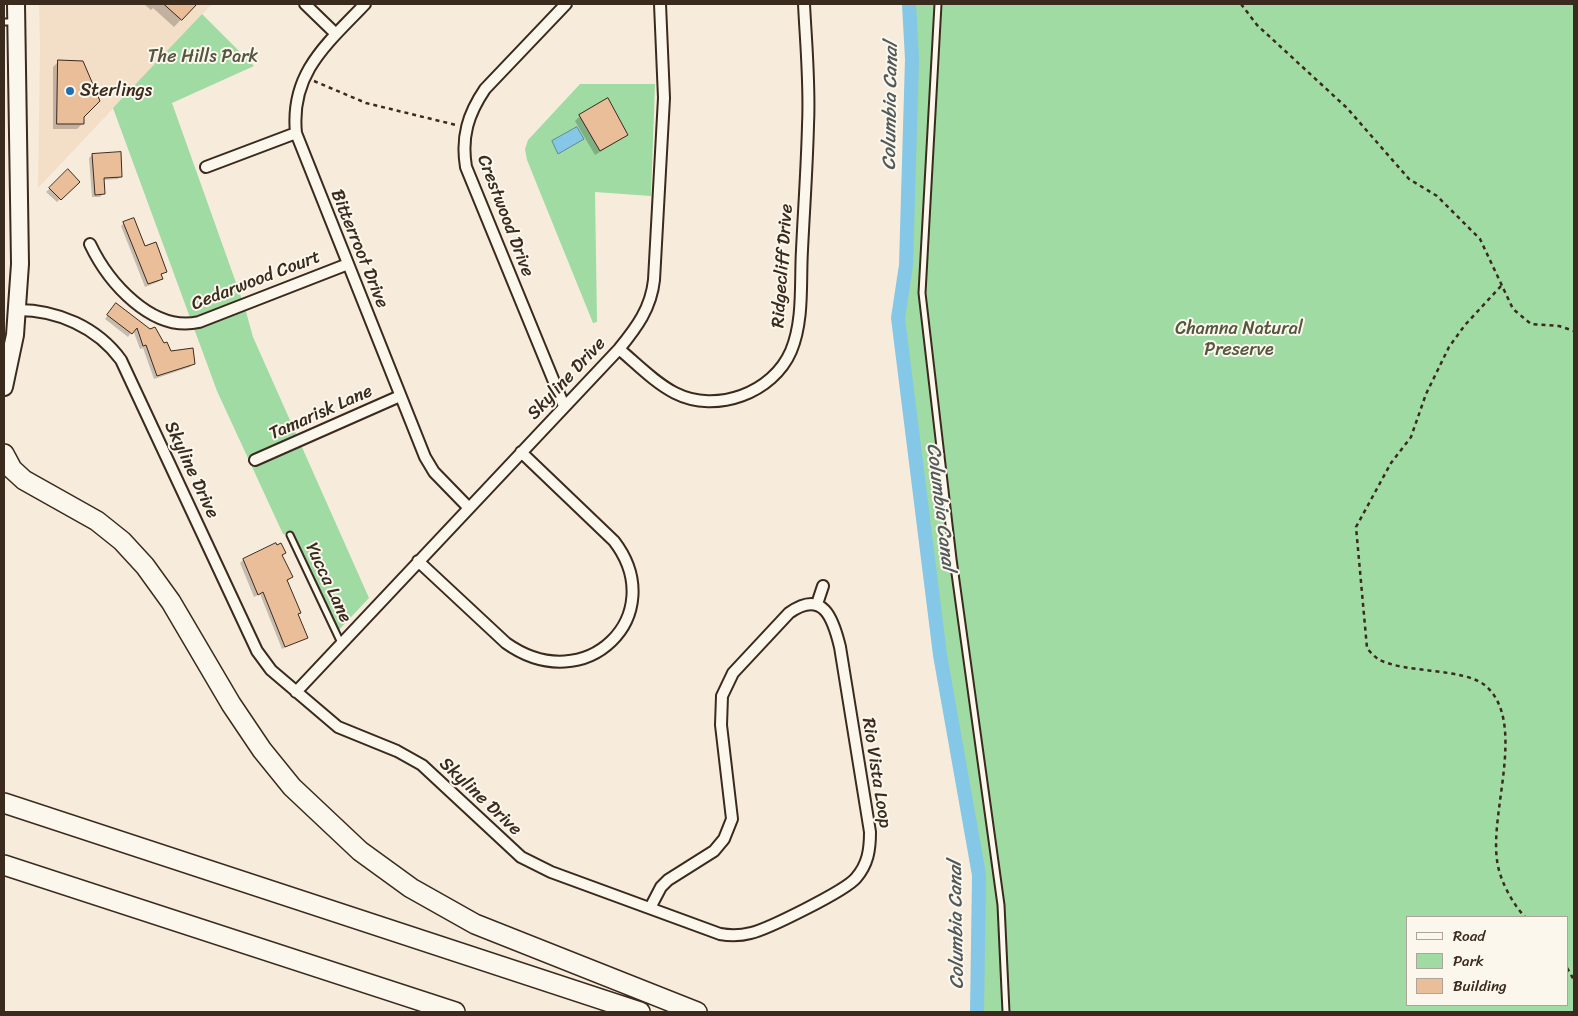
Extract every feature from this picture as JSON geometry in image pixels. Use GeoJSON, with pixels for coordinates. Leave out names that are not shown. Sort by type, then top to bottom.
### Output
{"type":"FeatureCollection","features":[{"type":"Feature","properties":{"kind":"highway"},"geometry":{"type":"LineString","coordinates":[[4,454],[12,468],[24,480],[97,521],[136,555],[171,602],[231,704],[262,750],[292,787],[360,851],[411,888],[475,924],[697,1012]]}},
{"type":"Feature","properties":{"kind":"highway"},"geometry":{"type":"LineString","coordinates":[[4,803],[640,1012]]}},
{"type":"Feature","properties":{"kind":"highway"},"geometry":{"type":"LineString","coordinates":[[4,865],[455,1012]]}},
{"type":"Feature","properties":{"kind":"main road"},"geometry":{"type":"LineString","coordinates":[[4,387],[15,335],[18,310],[20,246],[10,22],[16,4]]}},
{"type":"Feature","properties":{"kind":"street"},"geometry":{"type":"LineString","coordinates":[[305,4],[336,34]]}},
{"type":"Feature","properties":{"kind":"street","name":"Bitterroot Drive"},"geometry":{"type":"LineString","coordinates":[[365,4],[319,53],[304,76],[294,111],[296,133],[426,457],[434,472],[468,507]]}},
{"type":"Feature","properties":{"kind":"street","name":"Crestwood Drive"},"geometry":{"type":"LineString","coordinates":[[564,406],[466,167],[464,140],[470,113],[486,89],[566,4]]}},
{"type":"Feature","properties":{"kind":"street","name":"Skyline Drive"},"geometry":{"type":"LineString","coordinates":[[296,692],[468,507],[619,349],[647,311],[653,288],[664,108],[660,4]]}},
{"type":"Feature","properties":{"kind":"street","name":"Ridgecliff Drive"},"geometry":{"type":"LineString","coordinates":[[619,349],[675,393],[704,401],[725,400],[753,391],[773,376],[791,352],[798,320],[808,125],[804,4]]}},
{"type":"Feature","properties":{"kind":"street"},"geometry":{"type":"LineString","coordinates":[[206,167],[296,133]]}},
{"type":"Feature","properties":{"kind":"street","name":"Cedarwood Court"},"geometry":{"type":"LineString","coordinates":[[90,244],[107,274],[117,286],[152,314],[181,325],[199,322],[348,264]]}},
{"type":"Feature","properties":{"kind":"street","name":"Skyline Drive"},"geometry":{"type":"LineString","coordinates":[[18,310],[42,311],[62,316],[95,335],[117,354],[130,377],[256,651],[268,666],[338,727],[397,751],[422,765],[522,857],[551,872],[650,908]]}},
{"type":"Feature","properties":{"kind":"street","name":"Tamarisk Lane"},"geometry":{"type":"LineString","coordinates":[[256,460],[400,396]]}},
{"type":"Feature","properties":{"kind":"street"},"geometry":{"type":"LineString","coordinates":[[418,561],[506,644],[536,660],[555,663],[576,662],[596,653],[609,643],[621,629],[628,614],[632,597],[632,582],[623,552],[614,540],[521,452]]}},
{"type":"Feature","properties":{"kind":"street"},"geometry":{"type":"LineString","coordinates":[[650,908],[661,887],[668,880],[714,852],[729,829],[732,819],[720,708],[728,680],[789,613],[806,604],[817,604],[823,586]]}},
{"type":"Feature","properties":{"kind":"street","name":"Rio Vista Loop"},"geometry":{"type":"LineString","coordinates":[[650,908],[720,934],[734,936],[753,933],[849,886],[866,864],[870,848],[870,832],[840,647],[832,620],[827,611],[817,604]]}},
{"type":"Feature","properties":{"kind":"lane"},"geometry":{"type":"LineString","coordinates":[[938,4],[922,293],[953,559],[1001,905],[1006,1012]]}},
{"type":"Feature","properties":{"kind":"lane","name":"Yucca Lane"},"geometry":{"type":"LineString","coordinates":[[290,535],[340,643]]}},
{"type":"Feature","properties":{"kind":"path"},"geometry":{"type":"LineString","coordinates":[[1241,4],[1257,25],[1346,108],[1409,179],[1437,196],[1456,212],[1480,239],[1513,309],[1531,324],[1559,326],[1574,331]]}},
{"type":"Feature","properties":{"kind":"path"},"geometry":{"type":"LineString","coordinates":[[304,76],[366,103],[466,127]]}},
{"type":"Feature","properties":{"kind":"path"},"geometry":{"type":"LineString","coordinates":[[1502,286],[1465,325],[1436,371],[1411,437],[1391,463],[1356,527],[1356,548],[1367,648],[1378,659],[1408,667],[1475,679],[1487,687],[1497,700],[1507,737],[1496,830],[1497,862],[1507,889],[1524,916]]}},
{"type":"Feature","properties":{"kind":"shaded area"},"geometry":{"type":"Polygon","coordinates":[[[39,4],[212,4],[38,188],[40,47],[39,4]]]}},
{"type":"Feature","properties":{"kind":"green space","name":"Chamna Natural Preserve"},"geometry":{"type":"Polygon","coordinates":[[[909,4],[1574,4],[1574,1012],[976,1012],[979,875],[940,655],[898,318],[906,265],[912,59],[909,4]]]}},
{"type":"Feature","properties":{"kind":"green space","name":"The Hills Park"},"geometry":{"type":"Polygon","coordinates":[[[202,14],[254,66],[172,103],[245,308],[253,337],[369,598],[336,633],[290,535],[283,534],[217,391],[113,108],[202,14]]]}},
{"type":"Feature","properties":{"kind":"green space"},"geometry":{"type":"Polygon","coordinates":[[[580,84],[655,84],[651,196],[595,192],[597,322],[593,323],[527,160],[525,149],[528,140],[580,84]]]}},
{"type":"Feature","properties":{"kind":"water"},"geometry":{"type":"Polygon","coordinates":[[[577,127],[584,139],[558,154],[552,141],[577,127]]]}},
{"type":"Feature","properties":{"kind":"building"},"geometry":{"type":"Polygon","coordinates":[[[164,4],[197,4],[182,20],[164,4]]]}},
{"type":"Feature","properties":{"kind":"building"},"geometry":{"type":"Polygon","coordinates":[[[58,60],[83,61],[100,101],[84,117],[84,124],[57,124],[58,60]]]}},
{"type":"Feature","properties":{"kind":"building"},"geometry":{"type":"Polygon","coordinates":[[[608,98],[628,135],[600,151],[579,115],[608,98]]]}},
{"type":"Feature","properties":{"kind":"building"},"geometry":{"type":"Polygon","coordinates":[[[121,152],[122,177],[104,178],[105,194],[95,195],[92,154],[121,152]]]}},
{"type":"Feature","properties":{"kind":"building"},"geometry":{"type":"Polygon","coordinates":[[[68,169],[80,182],[61,200],[49,188],[68,169]]]}},
{"type":"Feature","properties":{"kind":"building"},"geometry":{"type":"Polygon","coordinates":[[[134,218],[145,246],[156,242],[167,272],[161,274],[163,279],[148,284],[123,222],[134,218]]]}},
{"type":"Feature","properties":{"kind":"building"},"geometry":{"type":"Polygon","coordinates":[[[116,303],[150,329],[155,327],[164,343],[167,342],[171,351],[193,348],[195,364],[157,376],[146,345],[143,346],[137,328],[132,334],[107,315],[116,303]]]}},
{"type":"Feature","properties":{"kind":"building"},"geometry":{"type":"Polygon","coordinates":[[[276,543],[277,545],[281,543],[286,553],[282,555],[293,577],[287,580],[301,613],[298,614],[308,638],[285,647],[263,592],[258,595],[243,559],[276,543]]]}},
{"type":"Feature","properties":{"kind":"waterway","name":"Columbia Canal"},"geometry":{"type":"LineString","coordinates":[[909,4],[912,59],[906,265],[898,318],[940,655],[979,875],[977,1012]]}},
{"type":"Feature","properties":{"kind":"place","name":"Sterlings"},"geometry":{"type":"Point","coordinates":[70,91]}}]}
